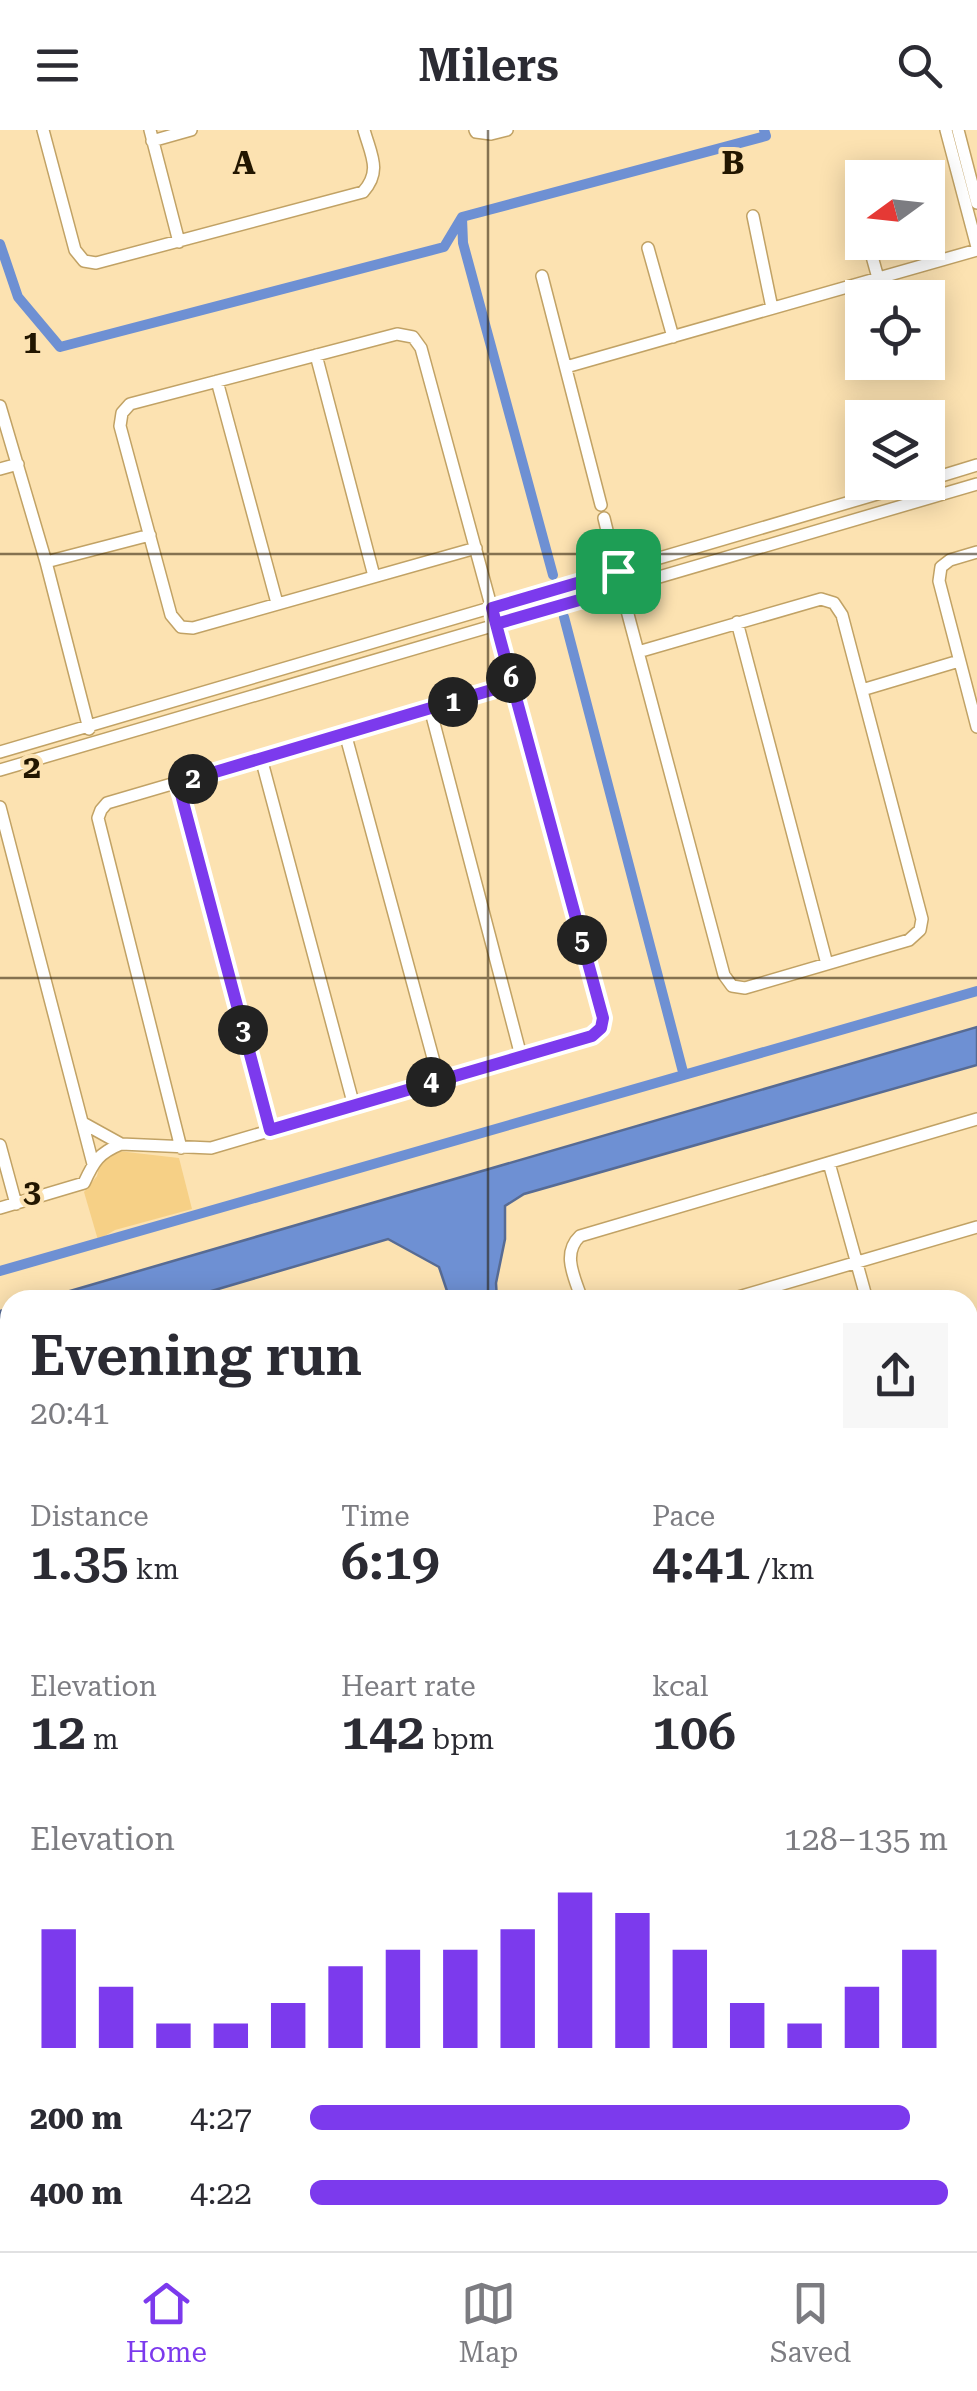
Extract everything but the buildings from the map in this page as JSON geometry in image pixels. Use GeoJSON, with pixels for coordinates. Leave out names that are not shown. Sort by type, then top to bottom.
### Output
{"type":"FeatureCollection","features":[{"type":"Feature","properties":{"kind":"street"},"geometry":{"type":"LineString","coordinates":[[43,130],[75,250],[84,261],[96,263],[363,192],[375,171],[364,130]]}},
{"type":"Feature","properties":{"kind":"street"},"geometry":{"type":"LineString","coordinates":[[179,242],[151,136],[190,130]]}},
{"type":"Feature","properties":{"kind":"street"},"geometry":{"type":"LineString","coordinates":[[476,131],[491,134],[507,130]]}},
{"type":"Feature","properties":{"kind":"street"},"geometry":{"type":"LineString","coordinates":[[566,367],[977,249],[946,130]]}},
{"type":"Feature","properties":{"kind":"street"},"geometry":{"type":"LineString","coordinates":[[958,130],[977,203]]}},
{"type":"Feature","properties":{"kind":"street"},"geometry":{"type":"LineString","coordinates":[[753,216],[772,308]]}},
{"type":"Feature","properties":{"kind":"street"},"geometry":{"type":"LineString","coordinates":[[648,248],[673,337]]}},
{"type":"Feature","properties":{"kind":"street"},"geometry":{"type":"LineString","coordinates":[[873,260],[878,278]]}},
{"type":"Feature","properties":{"kind":"street"},"geometry":{"type":"LineString","coordinates":[[542,276],[621,588],[724,976],[732,986],[746,988],[909,940],[920,930],[922,919],[862,690],[842,615],[834,603],[821,599],[638,652]]}},
{"type":"Feature","properties":{"kind":"street"},"geometry":{"type":"LineString","coordinates":[[83,1124],[121,1144],[211,1148],[592,1036],[601,1028],[603,1018],[476,548],[421,348],[413,338],[397,334],[130,404],[122,413],[120,426],[171,615],[181,626],[193,628],[476,548]]}},
{"type":"Feature","properties":{"kind":"street"},"geometry":{"type":"LineString","coordinates":[[316,356],[374,576]]}},
{"type":"Feature","properties":{"kind":"street"},"geometry":{"type":"LineString","coordinates":[[217,381],[277,603]]}},
{"type":"Feature","properties":{"kind":"street"},"geometry":{"type":"LineString","coordinates":[[0,406],[93,743]]}},
{"type":"Feature","properties":{"kind":"street"},"geometry":{"type":"LineString","coordinates":[[0,469],[18,464]]}},
{"type":"Feature","properties":{"kind":"street"},"geometry":{"type":"LineString","coordinates":[[945,475],[977,465]]}},
{"type":"Feature","properties":{"kind":"street"},"geometry":{"type":"LineString","coordinates":[[0,770],[977,484]]}},
{"type":"Feature","properties":{"kind":"street"},"geometry":{"type":"LineString","coordinates":[[0,752],[857,500]]}},
{"type":"Feature","properties":{"kind":"street"},"geometry":{"type":"LineString","coordinates":[[46,562],[150,535]]}},
{"type":"Feature","properties":{"kind":"street"},"geometry":{"type":"LineString","coordinates":[[977,552],[950,560],[941,567],[939,581],[977,727]]}},
{"type":"Feature","properties":{"kind":"street"},"geometry":{"type":"LineString","coordinates":[[736,622],[827,964]]}},
{"type":"Feature","properties":{"kind":"street"},"geometry":{"type":"LineString","coordinates":[[862,690],[959,662]]}},
{"type":"Feature","properties":{"kind":"street"},"geometry":{"type":"LineString","coordinates":[[181,1148],[98,818],[101,810],[107,803],[512,684]]}},
{"type":"Feature","properties":{"kind":"street"},"geometry":{"type":"LineString","coordinates":[[430,708],[521,1056]]}},
{"type":"Feature","properties":{"kind":"street"},"geometry":{"type":"LineString","coordinates":[[345,733],[438,1080]]}},
{"type":"Feature","properties":{"kind":"street"},"geometry":{"type":"LineString","coordinates":[[261,758],[354,1106]]}},
{"type":"Feature","properties":{"kind":"street"},"geometry":{"type":"LineString","coordinates":[[178,783],[270,1130]]}},
{"type":"Feature","properties":{"kind":"street"},"geometry":{"type":"LineString","coordinates":[[0,806],[93,1164]]}},
{"type":"Feature","properties":{"kind":"street"},"geometry":{"type":"LineString","coordinates":[[579,1290],[568,1256],[571,1244],[580,1236],[977,1119]]}},
{"type":"Feature","properties":{"kind":"street"},"geometry":{"type":"LineString","coordinates":[[0,1208],[84,1183],[105,1151],[121,1144]]}},
{"type":"Feature","properties":{"kind":"street"},"geometry":{"type":"LineString","coordinates":[[0,1145],[16,1204]]}},
{"type":"Feature","properties":{"kind":"street"},"geometry":{"type":"LineString","coordinates":[[829,1162],[865,1290]]}},
{"type":"Feature","properties":{"kind":"street"},"geometry":{"type":"LineString","coordinates":[[762,1290],[977,1227]]}},
{"type":"Feature","properties":{"kind":"shaded area"},"geometry":{"type":"Polygon","coordinates":[[[118,1151],[179,1158],[192,1209],[115,1230],[98,1240],[84,1192],[97,1176],[100,1163],[118,1151]]]}},
{"type":"Feature","properties":{"kind":"water"},"geometry":{"type":"Polygon","coordinates":[[[977,1027],[977,1065],[524,1194],[505,1206],[505,1239],[496,1290],[447,1290],[439,1267],[388,1239],[215,1290],[73,1290],[977,1027]]]}},
{"type":"Feature","properties":{"kind":"waterway"},"geometry":{"type":"LineString","coordinates":[[0,244],[18,297],[60,347],[444,247],[462,217],[766,136],[764,130]]}},
{"type":"Feature","properties":{"kind":"waterway"},"geometry":{"type":"LineString","coordinates":[[462,218],[463,243],[553,575]]}},
{"type":"Feature","properties":{"kind":"waterway"},"geometry":{"type":"LineString","coordinates":[[564,617],[683,1072]]}},
{"type":"Feature","properties":{"kind":"waterway"},"geometry":{"type":"LineString","coordinates":[[0,1271],[977,991]]}},
{"type":"Feature","properties":{"kind":"route"},"geometry":{"type":"LineString","coordinates":[[618,571],[492,608],[496,624],[603,1018],[601,1028],[592,1036],[270,1130],[178,783],[512,684],[496,624],[621,588],[618,571]]}}]}
